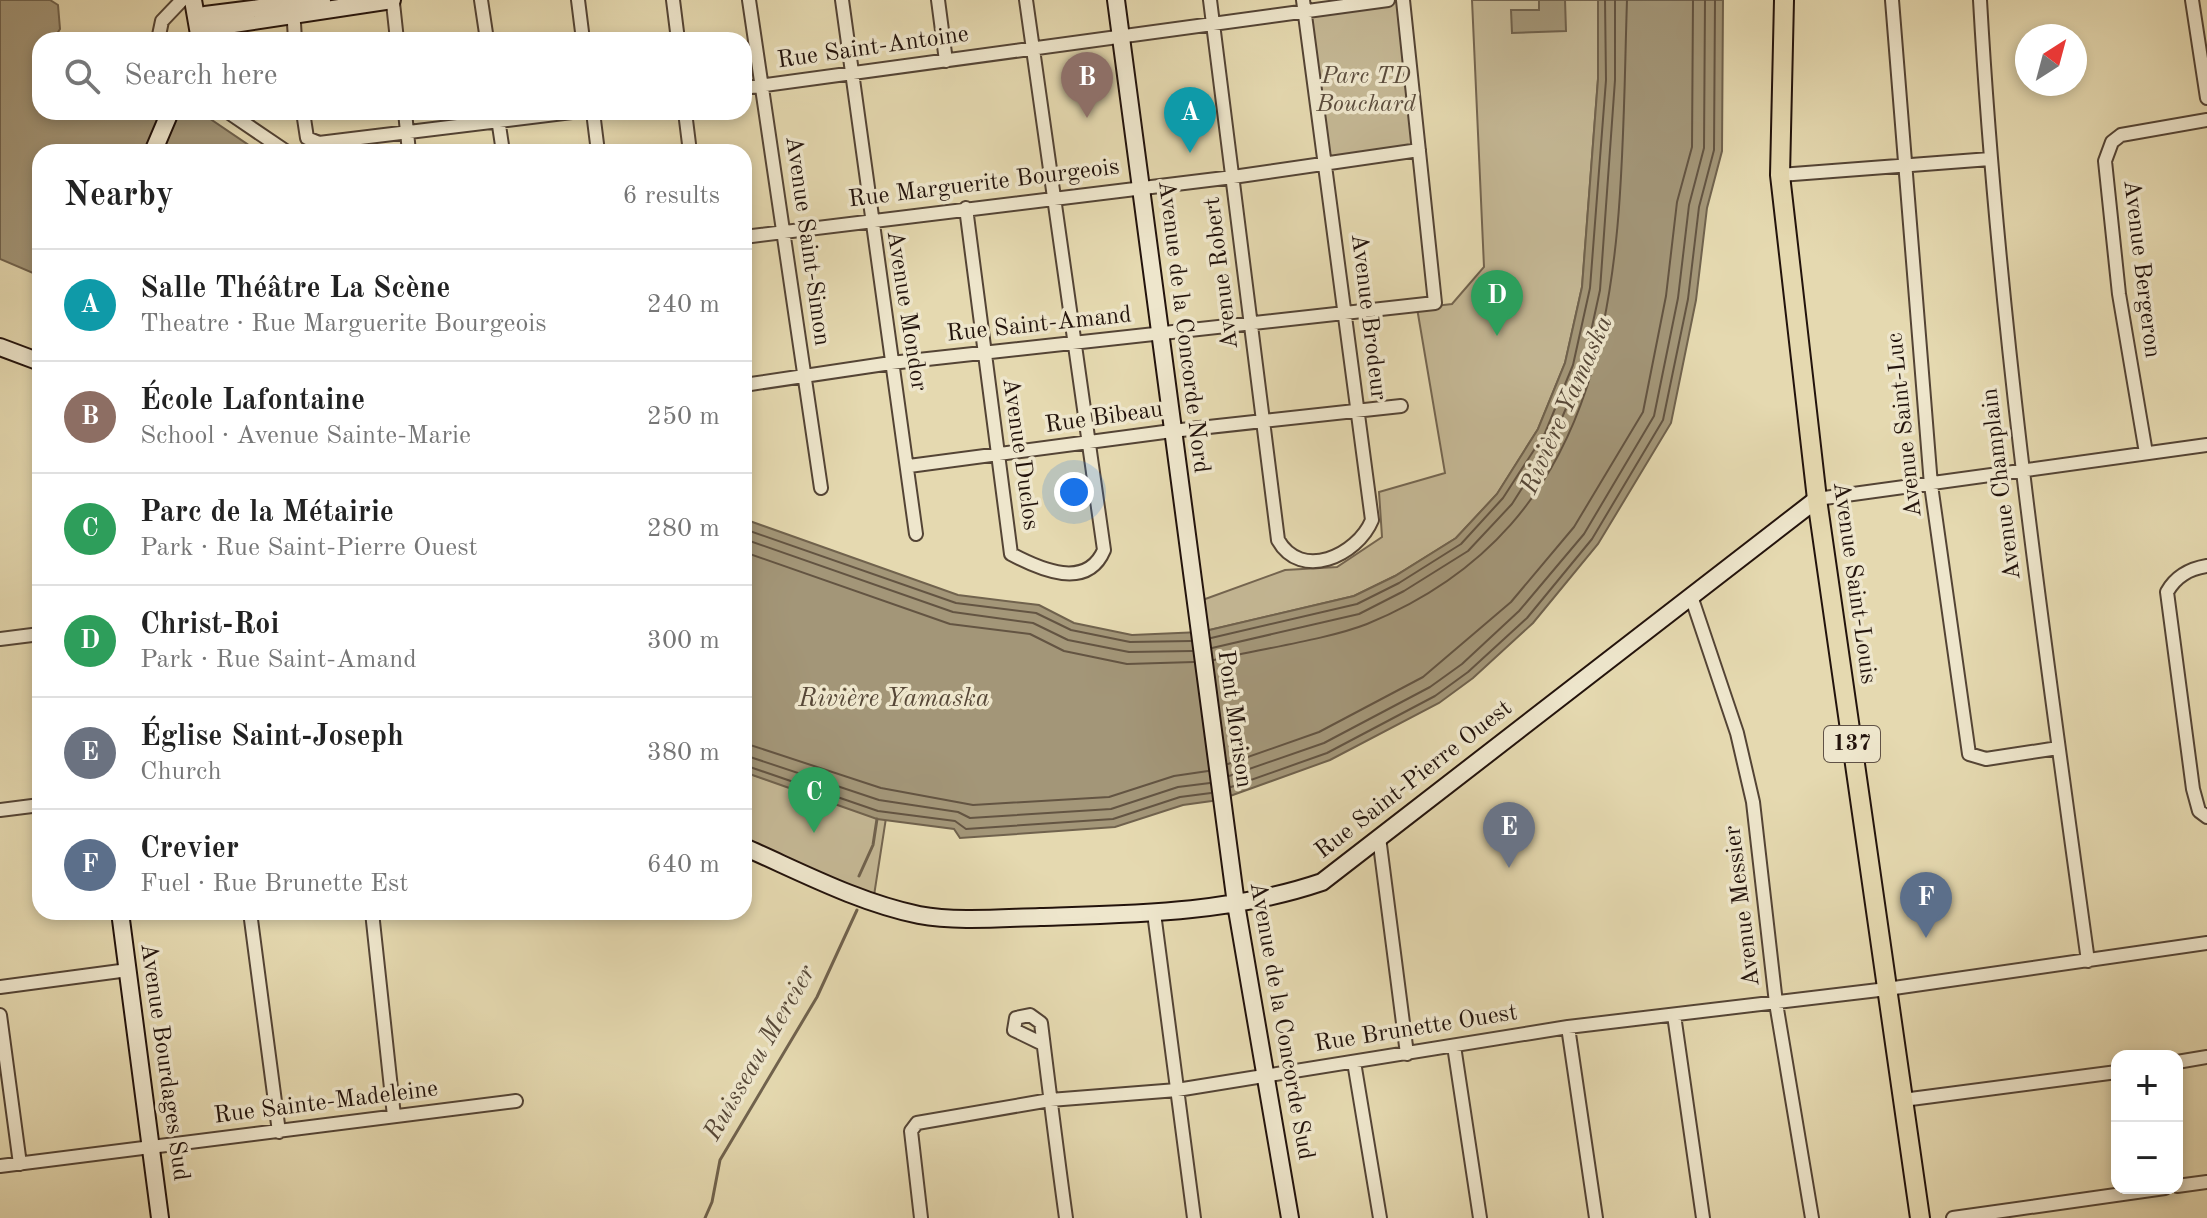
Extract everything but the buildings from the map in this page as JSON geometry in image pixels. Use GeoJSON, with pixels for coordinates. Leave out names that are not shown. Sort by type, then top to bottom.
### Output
{"type":"FeatureCollection","features":[{"type":"Feature","properties":{"kind":"main road","name":"Avenue Saint-Louis"},"geometry":{"type":"LineString","coordinates":[[1784,0],[1780,175],[1817,499],[1920,1218]]}},
{"type":"Feature","properties":{"kind":"street"},"geometry":{"type":"LineString","coordinates":[[160,32],[162,21],[182,0]]}},
{"type":"Feature","properties":{"kind":"street"},"geometry":{"type":"LineString","coordinates":[[193,0],[206,26],[322,0]]}},
{"type":"Feature","properties":{"kind":"street"},"geometry":{"type":"LineString","coordinates":[[481,0],[486,32]]}},
{"type":"Feature","properties":{"kind":"street"},"geometry":{"type":"LineString","coordinates":[[578,0],[582,32]]}},
{"type":"Feature","properties":{"kind":"street"},"geometry":{"type":"LineString","coordinates":[[673,0],[677,32]]}},
{"type":"Feature","properties":{"kind":"street","name":"Avenue Saint-Simon"},"geometry":{"type":"LineString","coordinates":[[749,0],[821,488]]}},
{"type":"Feature","properties":{"kind":"street","name":"Avenue Mondor"},"geometry":{"type":"LineString","coordinates":[[842,0],[870,221],[909,466],[916,534]]}},
{"type":"Feature","properties":{"kind":"street"},"geometry":{"type":"LineString","coordinates":[[938,0],[946,61]]}},
{"type":"Feature","properties":{"kind":"street"},"geometry":{"type":"LineString","coordinates":[[1026,0],[1089,442]]}},
{"type":"Feature","properties":{"kind":"street","name":"Avenue de la Concorde Nord"},"geometry":{"type":"LineString","coordinates":[[1116,0],[1195,613]]}},
{"type":"Feature","properties":{"kind":"street","name":"Avenue Robert"},"geometry":{"type":"LineString","coordinates":[[1210,0],[1278,540]]}},
{"type":"Feature","properties":{"kind":"street","name":"Rue Saint-Antoine"},"geometry":{"type":"LineString","coordinates":[[752,87],[1213,24],[1304,6],[1388,0]]}},
{"type":"Feature","properties":{"kind":"street"},"geometry":{"type":"LineString","coordinates":[[1403,0],[1419,150]]}},
{"type":"Feature","properties":{"kind":"street","name":"Avenue Saint-Luc"},"geometry":{"type":"LineString","coordinates":[[1892,0],[1931,485],[1969,754],[1986,759],[2058,748]]}},
{"type":"Feature","properties":{"kind":"street","name":"Avenue Champlain"},"geometry":{"type":"LineString","coordinates":[[1980,0],[1990,159],[2021,472],[2088,961]]}},
{"type":"Feature","properties":{"kind":"street"},"geometry":{"type":"LineString","coordinates":[[2192,0],[2207,98]]}},
{"type":"Feature","properties":{"kind":"street"},"geometry":{"type":"LineString","coordinates":[[292,6],[368,6],[393,1],[396,32]]}},
{"type":"Feature","properties":{"kind":"street"},"geometry":{"type":"LineString","coordinates":[[292,6],[294,32]]}},
{"type":"Feature","properties":{"kind":"street","name":"Avenue Brodeur"},"geometry":{"type":"LineString","coordinates":[[1278,540],[1285,553],[1296,561],[1330,559],[1354,546],[1367,533],[1372,520],[1304,6]]}},
{"type":"Feature","properties":{"kind":"street"},"geometry":{"type":"LineString","coordinates":[[156,144],[167,120]]}},
{"type":"Feature","properties":{"kind":"street"},"geometry":{"type":"LineString","coordinates":[[240,120],[275,144]]}},
{"type":"Feature","properties":{"kind":"street"},"geometry":{"type":"LineString","coordinates":[[304,120],[307,138],[313,142],[407,135],[483,120]]}},
{"type":"Feature","properties":{"kind":"street"},"geometry":{"type":"LineString","coordinates":[[406,120],[408,144]]}},
{"type":"Feature","properties":{"kind":"street"},"geometry":{"type":"LineString","coordinates":[[498,120],[502,144]]}},
{"type":"Feature","properties":{"kind":"street"},"geometry":{"type":"LineString","coordinates":[[594,120],[597,144]]}},
{"type":"Feature","properties":{"kind":"street"},"geometry":{"type":"LineString","coordinates":[[686,120],[689,144]]}},
{"type":"Feature","properties":{"kind":"street","name":"Avenue Bergeron"},"geometry":{"type":"LineString","coordinates":[[2146,453],[2119,294],[2105,161],[2112,142],[2121,135],[2207,120]]}},
{"type":"Feature","properties":{"kind":"street","name":"Rue Marguerite Bourgeois"},"geometry":{"type":"LineString","coordinates":[[752,236],[1233,177],[1325,161],[1419,150]]}},
{"type":"Feature","properties":{"kind":"street","name":"Rue Saint-Amand"},"geometry":{"type":"LineString","coordinates":[[752,384],[891,363],[1435,303],[1419,150]]}},
{"type":"Feature","properties":{"kind":"street"},"geometry":{"type":"LineString","coordinates":[[1780,175],[1990,159]]}},
{"type":"Feature","properties":{"kind":"street","name":"Avenue Duclos"},"geometry":{"type":"LineString","coordinates":[[966,208],[1011,554],[1034,566],[1065,573],[1086,572],[1098,565],[1104,550],[1089,442]]}},
{"type":"Feature","properties":{"kind":"street"},"geometry":{"type":"LineString","coordinates":[[0,347],[32,359]]}},
{"type":"Feature","properties":{"kind":"street","name":"Rue Bibeau"},"geometry":{"type":"LineString","coordinates":[[909,466],[1172,431],[1401,406]]}},
{"type":"Feature","properties":{"kind":"street"},"geometry":{"type":"LineString","coordinates":[[1817,499],[2207,445]]}},
{"type":"Feature","properties":{"kind":"street","name":"Rue Saint-Pierre Ouest"},"geometry":{"type":"LineString","coordinates":[[752,851],[857,898],[922,915],[1013,918],[1154,913],[1282,896],[1322,882],[1817,499]]}},
{"type":"Feature","properties":{"kind":"street"},"geometry":{"type":"LineString","coordinates":[[2207,566],[2190,569],[2172,582],[2167,592],[2193,789],[2199,811],[2207,817]]}},
{"type":"Feature","properties":{"kind":"street","name":"Avenue Messier"},"geometry":{"type":"LineString","coordinates":[[1691,596],[1737,733],[1753,802],[1776,1003],[1812,1218]]}},
{"type":"Feature","properties":{"kind":"street","name":"Pont Morison"},"geometry":{"type":"LineString","coordinates":[[1195,613],[1226,831]]}},
{"type":"Feature","properties":{"kind":"street"},"geometry":{"type":"LineString","coordinates":[[0,639],[32,635]]}},
{"type":"Feature","properties":{"kind":"street"},"geometry":{"type":"LineString","coordinates":[[0,810],[32,806]]}},
{"type":"Feature","properties":{"kind":"street","name":"Avenue de la Concorde Sud"},"geometry":{"type":"LineString","coordinates":[[1226,831],[1290,1218]]}},
{"type":"Feature","properties":{"kind":"street"},"geometry":{"type":"LineString","coordinates":[[1379,837],[1407,1054]]}},
{"type":"Feature","properties":{"kind":"street"},"geometry":{"type":"LineString","coordinates":[[1154,913],[1194,1218]]}},
{"type":"Feature","properties":{"kind":"street","name":"Avenue Bourdages Sud"},"geometry":{"type":"LineString","coordinates":[[121,920],[160,1218]]}},
{"type":"Feature","properties":{"kind":"street"},"geometry":{"type":"LineString","coordinates":[[251,920],[279,1132]]}},
{"type":"Feature","properties":{"kind":"street"},"geometry":{"type":"LineString","coordinates":[[373,920],[394,1116]]}},
{"type":"Feature","properties":{"kind":"street","name":"Rue Brunette Ouest"},"geometry":{"type":"LineString","coordinates":[[921,1218],[911,1131],[917,1123],[1050,1100],[1177,1090],[1568,1027],[1887,989],[2207,943]]}},
{"type":"Feature","properties":{"kind":"street"},"geometry":{"type":"LineString","coordinates":[[0,987],[128,970]]}},
{"type":"Feature","properties":{"kind":"street"},"geometry":{"type":"LineString","coordinates":[[0,1015],[20,1164]]}},
{"type":"Feature","properties":{"kind":"street"},"geometry":{"type":"LineString","coordinates":[[1674,1015],[1703,1218]]}},
{"type":"Feature","properties":{"kind":"street"},"geometry":{"type":"LineString","coordinates":[[1568,1027],[1596,1218]]}},
{"type":"Feature","properties":{"kind":"street"},"geometry":{"type":"LineString","coordinates":[[1043,1044],[1066,1218]]}},
{"type":"Feature","properties":{"kind":"street"},"geometry":{"type":"LineString","coordinates":[[1454,1046],[1480,1218]]}},
{"type":"Feature","properties":{"kind":"street"},"geometry":{"type":"LineString","coordinates":[[2183,1061],[2207,1057]]}},
{"type":"Feature","properties":{"kind":"street"},"geometry":{"type":"LineString","coordinates":[[1354,1062],[1380,1218]]}},
{"type":"Feature","properties":{"kind":"street"},"geometry":{"type":"LineString","coordinates":[[1903,1100],[2111,1073]]}},
{"type":"Feature","properties":{"kind":"street","name":"Rue Sainte-Madeleine"},"geometry":{"type":"LineString","coordinates":[[0,1166],[516,1101]]}},
{"type":"Feature","properties":{"kind":"street"},"geometry":{"type":"LineString","coordinates":[[2183,1185],[2207,1182]]}},
{"type":"Feature","properties":{"kind":"street"},"geometry":{"type":"LineString","coordinates":[[1953,1218],[2123,1194]]}},
{"type":"Feature","properties":{"kind":"green space","name":"Parc TD Bouchard"},"geometry":{"type":"Polygon","coordinates":[[[1365,0],[1403,0],[1424,152],[1327,163],[1307,8],[1365,0]]]}},
{"type":"Feature","properties":{"kind":"green space"},"geometry":{"type":"Polygon","coordinates":[[[1472,0],[1598,0],[1598,79],[1582,287],[1565,363],[1538,429],[1497,494],[1456,538],[1395,576],[1354,596],[1201,632],[1197,602],[1285,570],[1337,567],[1382,537],[1379,492],[1445,473],[1417,308],[1452,304],[1484,267],[1472,0]]]}},
{"type":"Feature","properties":{"kind":"green space"},"geometry":{"type":"Polygon","coordinates":[[[752,775],[886,818],[873,902],[752,850],[752,775]]]}},
{"type":"Feature","properties":{"kind":"water"},"geometry":{"type":"Polygon","coordinates":[[[0,0],[50,0],[58,5],[58,32],[32,32],[32,120],[212,120],[247,144],[32,144],[32,273],[0,259],[0,0]]]}},
{"type":"Feature","properties":{"kind":"water"},"geometry":{"type":"Polygon","coordinates":[[[1539,0],[1565,0],[1566,31],[1512,33],[1511,10],[1539,10],[1539,0]]]}},
{"type":"Feature","properties":{"kind":"water","name":"Rivière Yamaska"},"geometry":{"type":"Polygon","coordinates":[[[1598,0],[1723,0],[1722,151],[1707,208],[1696,300],[1671,423],[1598,544],[1533,623],[1473,678],[1439,703],[1330,760],[1219,800],[1183,805],[1115,827],[960,838],[954,829],[877,819],[752,775],[752,522],[958,595],[1039,605],[1074,623],[1132,635],[1201,632],[1354,596],[1395,576],[1456,538],[1497,494],[1538,429],[1565,363],[1582,287],[1598,79],[1598,0]]]}},
{"type":"Feature","properties":{"kind":"waterway","name":"Ruisseau Mercier"},"geometry":{"type":"LineString","coordinates":[[859,876],[873,845],[877,819]]}},
{"type":"Feature","properties":{"kind":"waterway","name":"Ruisseau Mercier"},"geometry":{"type":"LineString","coordinates":[[705,1218],[712,1202],[720,1160],[817,997],[857,910]]}},
{"type":"Feature","properties":{"kind":"place","name":"École Lafontaine"},"geometry":{"type":"Point","coordinates":[1087,118]}},
{"type":"Feature","properties":{"kind":"place","name":"Salle Théâtre La Scène"},"geometry":{"type":"Point","coordinates":[1190,153]}},
{"type":"Feature","properties":{"kind":"place","name":"Christ-Roi"},"geometry":{"type":"Point","coordinates":[1497,336]}},
{"type":"Feature","properties":{"kind":"place","name":"Parc de la Métairie"},"geometry":{"type":"Point","coordinates":[814,833]}},
{"type":"Feature","properties":{"kind":"place","name":"Église Saint-Joseph"},"geometry":{"type":"Point","coordinates":[1509,868]}},
{"type":"Feature","properties":{"kind":"place","name":"Crevier"},"geometry":{"type":"Point","coordinates":[1926,938]}}]}
